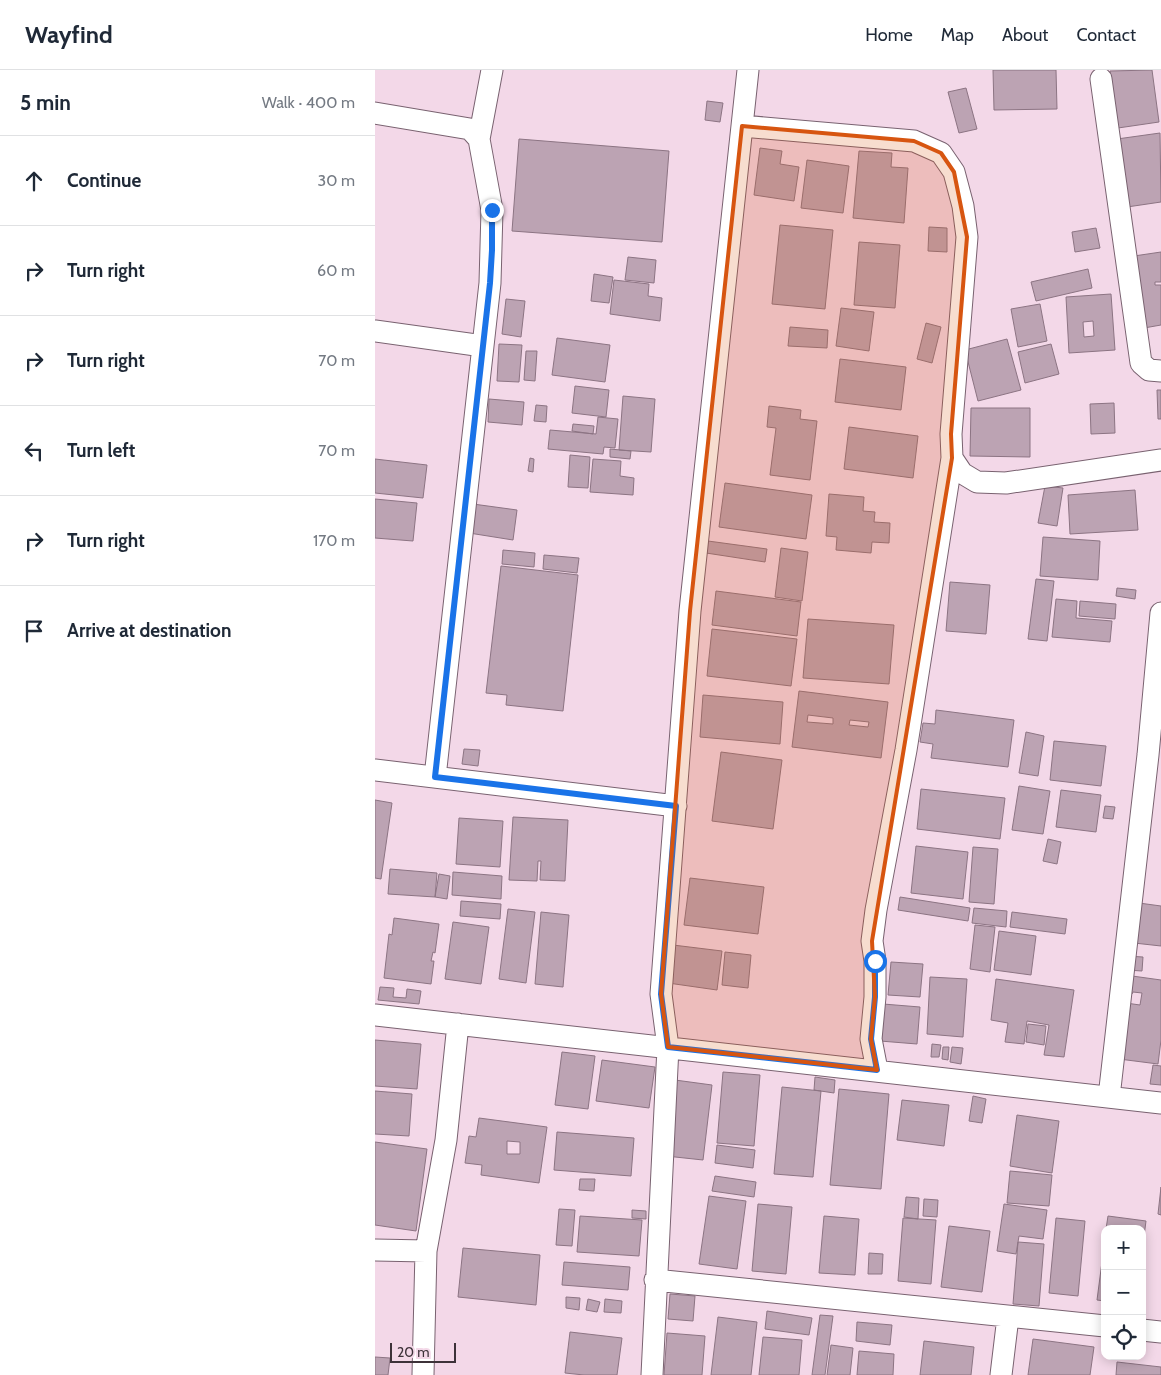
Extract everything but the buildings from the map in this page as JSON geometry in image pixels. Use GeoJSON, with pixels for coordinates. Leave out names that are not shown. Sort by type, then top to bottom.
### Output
{"type":"FeatureCollection","features":[{"type":"Feature","properties":{"kind":"street"},"geometry":{"type":"LineString","coordinates":[[435,777],[492,258],[492,210],[479,139],[492,70]]}},
{"type":"Feature","properties":{"kind":"street"},"geometry":{"type":"LineString","coordinates":[[652,1375],[655,1280],[668,1047],[661,994],[690,611],[748,70]]}},
{"type":"Feature","properties":{"kind":"street"},"geometry":{"type":"LineString","coordinates":[[1101,79],[1141,363],[1149,370],[1161,372]]}},
{"type":"Feature","properties":{"kind":"street"},"geometry":{"type":"LineString","coordinates":[[375,113],[469,129],[479,139]]}},
{"type":"Feature","properties":{"kind":"street"},"geometry":{"type":"LineString","coordinates":[[742,126],[915,141],[941,153],[955,172],[963,206],[967,237],[951,434],[952,458],[906,750],[876,910],[872,942],[875,961],[875,997],[871,1039],[877,1070]]}},
{"type":"Feature","properties":{"kind":"street"},"geometry":{"type":"LineString","coordinates":[[375,331],[483,346]]}},
{"type":"Feature","properties":{"kind":"street"},"geometry":{"type":"LineString","coordinates":[[952,458],[962,473],[977,482],[1006,483],[1161,460]]}},
{"type":"Feature","properties":{"kind":"street"},"geometry":{"type":"LineString","coordinates":[[1109,1097],[1154,756],[1161,613]]}},
{"type":"Feature","properties":{"kind":"street"},"geometry":{"type":"LineString","coordinates":[[375,770],[676,806]]}},
{"type":"Feature","properties":{"kind":"street"},"geometry":{"type":"LineString","coordinates":[[375,1015],[1161,1103]]}},
{"type":"Feature","properties":{"kind":"street"},"geometry":{"type":"LineString","coordinates":[[423,1375],[425,1251],[446,1140],[458,1024]]}},
{"type":"Feature","properties":{"kind":"street"},"geometry":{"type":"LineString","coordinates":[[375,1250],[425,1251]]}},
{"type":"Feature","properties":{"kind":"street"},"geometry":{"type":"LineString","coordinates":[[655,1280],[1101,1326]]}},
{"type":"Feature","properties":{"kind":"street"},"geometry":{"type":"LineString","coordinates":[[1001,1375],[1007,1317]]}},
{"type":"Feature","properties":{"kind":"street"},"geometry":{"type":"LineString","coordinates":[[1146,1330],[1161,1332]]}},
{"type":"Feature","properties":{"kind":"highlighted area"},"geometry":{"type":"Polygon","coordinates":[[[742,126],[914,141],[941,153],[954,172],[967,237],[951,434],[952,458],[872,941],[875,997],[871,1039],[877,1070],[668,1047],[661,994],[690,611],[742,126]]]}},
{"type":"Feature","properties":{"kind":"route"},"geometry":{"type":"LineString","coordinates":[[492,210],[490,283],[435,777],[676,806],[661,994],[668,1047],[877,1070],[871,1039],[875,997],[875,961]]}}]}
